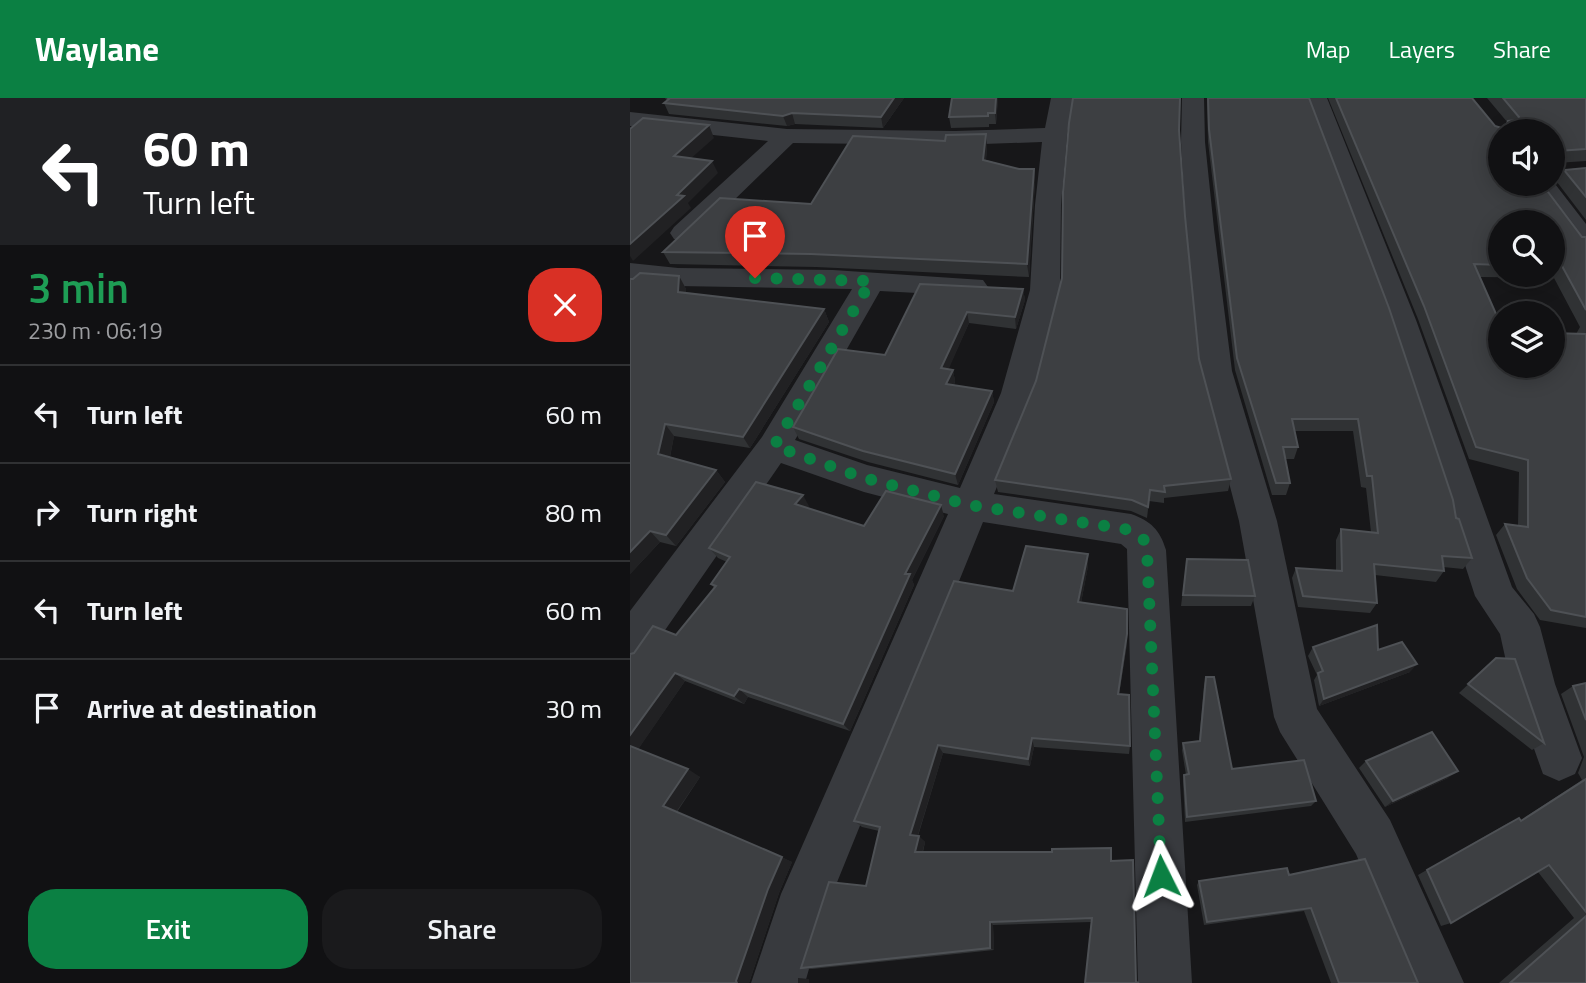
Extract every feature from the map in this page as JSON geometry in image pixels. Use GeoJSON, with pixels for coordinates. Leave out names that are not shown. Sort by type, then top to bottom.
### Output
{"type":"FeatureCollection","features":[{"type":"Feature","properties":{"kind":"street"},"geometry":{"type":"LineString","coordinates":[[1193,98],[1193,142],[1200,229],[1216,371],[1258,521],[1296,717],[1373,837],[1437,983]]}},
{"type":"Feature","properties":{"kind":"street"},"geometry":{"type":"LineString","coordinates":[[1317,98],[1401,320],[1495,596],[1519,627],[1534,684],[1559,758]]}},
{"type":"Feature","properties":{"kind":"street"},"geometry":{"type":"LineString","coordinates":[[630,139],[642,120],[787,136],[955,138],[1058,116],[1048,205],[1023,289],[1018,393],[799,912],[778,983]]}},
{"type":"Feature","properties":{"kind":"street"},"geometry":{"type":"LineString","coordinates":[[633,276],[787,136]]}},
{"type":"Feature","properties":{"kind":"street"},"geometry":{"type":"LineString","coordinates":[[1562,196],[1586,242]]}},
{"type":"Feature","properties":{"kind":"street"},"geometry":{"type":"LineString","coordinates":[[633,276],[871,281],[1023,289]]}},
{"type":"Feature","properties":{"kind":"street"},"geometry":{"type":"LineString","coordinates":[[630,645],[774,446],[871,281]]}},
{"type":"Feature","properties":{"kind":"street"},"geometry":{"type":"LineString","coordinates":[[774,446],[864,478],[970,505],[1131,530],[1144,540],[1165,983]]}},
{"type":"Feature","properties":{"kind":"building"},"geometry":{"type":"Polygon","coordinates":[[[668,98],[894,98],[881,117],[792,113],[783,116],[664,103],[668,98]]]}},
{"type":"Feature","properties":{"kind":"building"},"geometry":{"type":"Polygon","coordinates":[[[952,98],[996,98],[995,113],[988,113],[988,116],[949,117],[952,98]]]}},
{"type":"Feature","properties":{"kind":"building"},"geometry":{"type":"Polygon","coordinates":[[[1073,98],[1180,98],[1179,130],[1185,216],[1199,359],[1231,479],[1164,486],[1165,492],[1150,490],[1148,507],[1132,500],[995,480],[1036,381],[1062,278],[1063,192],[1073,98]]]}},
{"type":"Feature","properties":{"kind":"building"},"geometry":{"type":"Polygon","coordinates":[[[1208,98],[1309,98],[1389,308],[1453,500],[1456,518],[1459,519],[1472,558],[1442,556],[1444,571],[1374,564],[1377,603],[1303,596],[1296,568],[1342,571],[1341,529],[1378,533],[1372,476],[1367,476],[1358,419],[1292,419],[1298,447],[1283,447],[1290,483],[1276,483],[1237,358],[1209,129],[1208,98]]]}},
{"type":"Feature","properties":{"kind":"building"},"geometry":{"type":"Polygon","coordinates":[[[1336,98],[1472,98],[1489,119],[1488,196],[1551,196],[1562,210],[1488,210],[1488,265],[1474,264],[1490,301],[1488,301],[1488,378],[1565,378],[1565,333],[1586,334],[1586,617],[1551,610],[1527,578],[1505,524],[1528,527],[1528,460],[1476,447],[1424,306],[1336,98]]]}},
{"type":"Feature","properties":{"kind":"building"},"geometry":{"type":"Polygon","coordinates":[[[1503,98],[1586,98],[1586,149],[1565,150],[1565,119],[1518,119],[1503,98]]]}},
{"type":"Feature","properties":{"kind":"building"},"geometry":{"type":"Polygon","coordinates":[[[643,118],[709,125],[674,156],[712,161],[677,195],[684,196],[630,244],[630,129],[643,118]]]}},
{"type":"Feature","properties":{"kind":"building"},"geometry":{"type":"Polygon","coordinates":[[[986,134],[983,160],[1019,169],[1034,169],[1027,264],[811,254],[663,252],[720,198],[811,204],[853,136],[945,141],[946,135],[986,134]]]}},
{"type":"Feature","properties":{"kind":"building"},"geometry":{"type":"Polygon","coordinates":[[[1586,168],[1586,197],[1565,171],[1586,168]]]}},
{"type":"Feature","properties":{"kind":"building"},"geometry":{"type":"Polygon","coordinates":[[[1565,214],[1582,237],[1586,237],[1586,310],[1565,272],[1565,214]]]}},
{"type":"Feature","properties":{"kind":"building"},"geometry":{"type":"Polygon","coordinates":[[[640,273],[679,276],[678,292],[824,309],[743,437],[665,424],[658,454],[716,470],[666,535],[650,531],[630,552],[630,279],[640,273]]]}},
{"type":"Feature","properties":{"kind":"building"},"geometry":{"type":"Polygon","coordinates":[[[920,284],[1023,289],[1015,317],[967,312],[941,368],[953,370],[946,384],[992,391],[955,474],[863,451],[793,427],[838,349],[885,355],[920,284]]]}},
{"type":"Feature","properties":{"kind":"building"},"geometry":{"type":"Polygon","coordinates":[[[756,482],[803,495],[795,504],[864,526],[886,491],[941,505],[905,574],[910,574],[843,724],[739,689],[734,696],[675,673],[630,735],[630,654],[634,653],[653,626],[676,635],[716,586],[711,584],[730,557],[709,548],[756,482]]]}},
{"type":"Feature","properties":{"kind":"building"},"geometry":{"type":"Polygon","coordinates":[[[1026,546],[1088,554],[1078,602],[1127,609],[1127,634],[1118,694],[1129,695],[1130,746],[1032,738],[1028,759],[938,745],[910,835],[919,836],[915,852],[1052,852],[1052,849],[1111,848],[1111,861],[1133,860],[1136,982],[1139,983],[1085,983],[1092,918],[990,922],[990,948],[801,968],[829,882],[866,886],[880,827],[854,821],[954,581],[1013,591],[1026,546]]]}},
{"type":"Feature","properties":{"kind":"building"},"geometry":{"type":"Polygon","coordinates":[[[1187,559],[1248,560],[1255,596],[1183,595],[1187,559]]]}},
{"type":"Feature","properties":{"kind":"building"},"geometry":{"type":"Polygon","coordinates":[[[1377,625],[1378,650],[1402,642],[1417,664],[1324,699],[1318,673],[1323,671],[1313,647],[1377,625]]]}},
{"type":"Feature","properties":{"kind":"building"},"geometry":{"type":"Polygon","coordinates":[[[1496,658],[1515,659],[1544,743],[1468,684],[1496,658]]]}},
{"type":"Feature","properties":{"kind":"building"},"geometry":{"type":"Polygon","coordinates":[[[1206,677],[1214,677],[1232,769],[1304,760],[1316,801],[1187,817],[1184,775],[1189,774],[1183,743],[1200,741],[1206,677]]]}},
{"type":"Feature","properties":{"kind":"building"},"geometry":{"type":"Polygon","coordinates":[[[1586,683],[1586,720],[1573,686],[1586,683]]]}},
{"type":"Feature","properties":{"kind":"building"},"geometry":{"type":"Polygon","coordinates":[[[1432,732],[1458,771],[1393,801],[1366,761],[1432,732]]]}},
{"type":"Feature","properties":{"kind":"building"},"geometry":{"type":"Polygon","coordinates":[[[630,746],[688,769],[663,806],[782,857],[768,889],[737,983],[630,983],[630,746]]]}},
{"type":"Feature","properties":{"kind":"building"},"geometry":{"type":"Polygon","coordinates":[[[1586,779],[1586,912],[1549,865],[1451,923],[1427,870],[1519,818],[1521,821],[1586,779]]]}},
{"type":"Feature","properties":{"kind":"building"},"geometry":{"type":"Polygon","coordinates":[[[1365,859],[1418,983],[1339,983],[1311,908],[1207,922],[1199,881],[1287,868],[1289,875],[1365,859]]]}},
{"type":"Feature","properties":{"kind":"building"},"geometry":{"type":"Polygon","coordinates":[[[1586,916],[1586,983],[1510,983],[1586,916]]]}},
{"type":"Feature","properties":{"kind":"route"},"geometry":{"type":"LineString","coordinates":[[755,278],[871,281],[774,446],[864,478],[970,505],[1131,530],[1144,540],[1147,550],[1161,876]]}}]}
